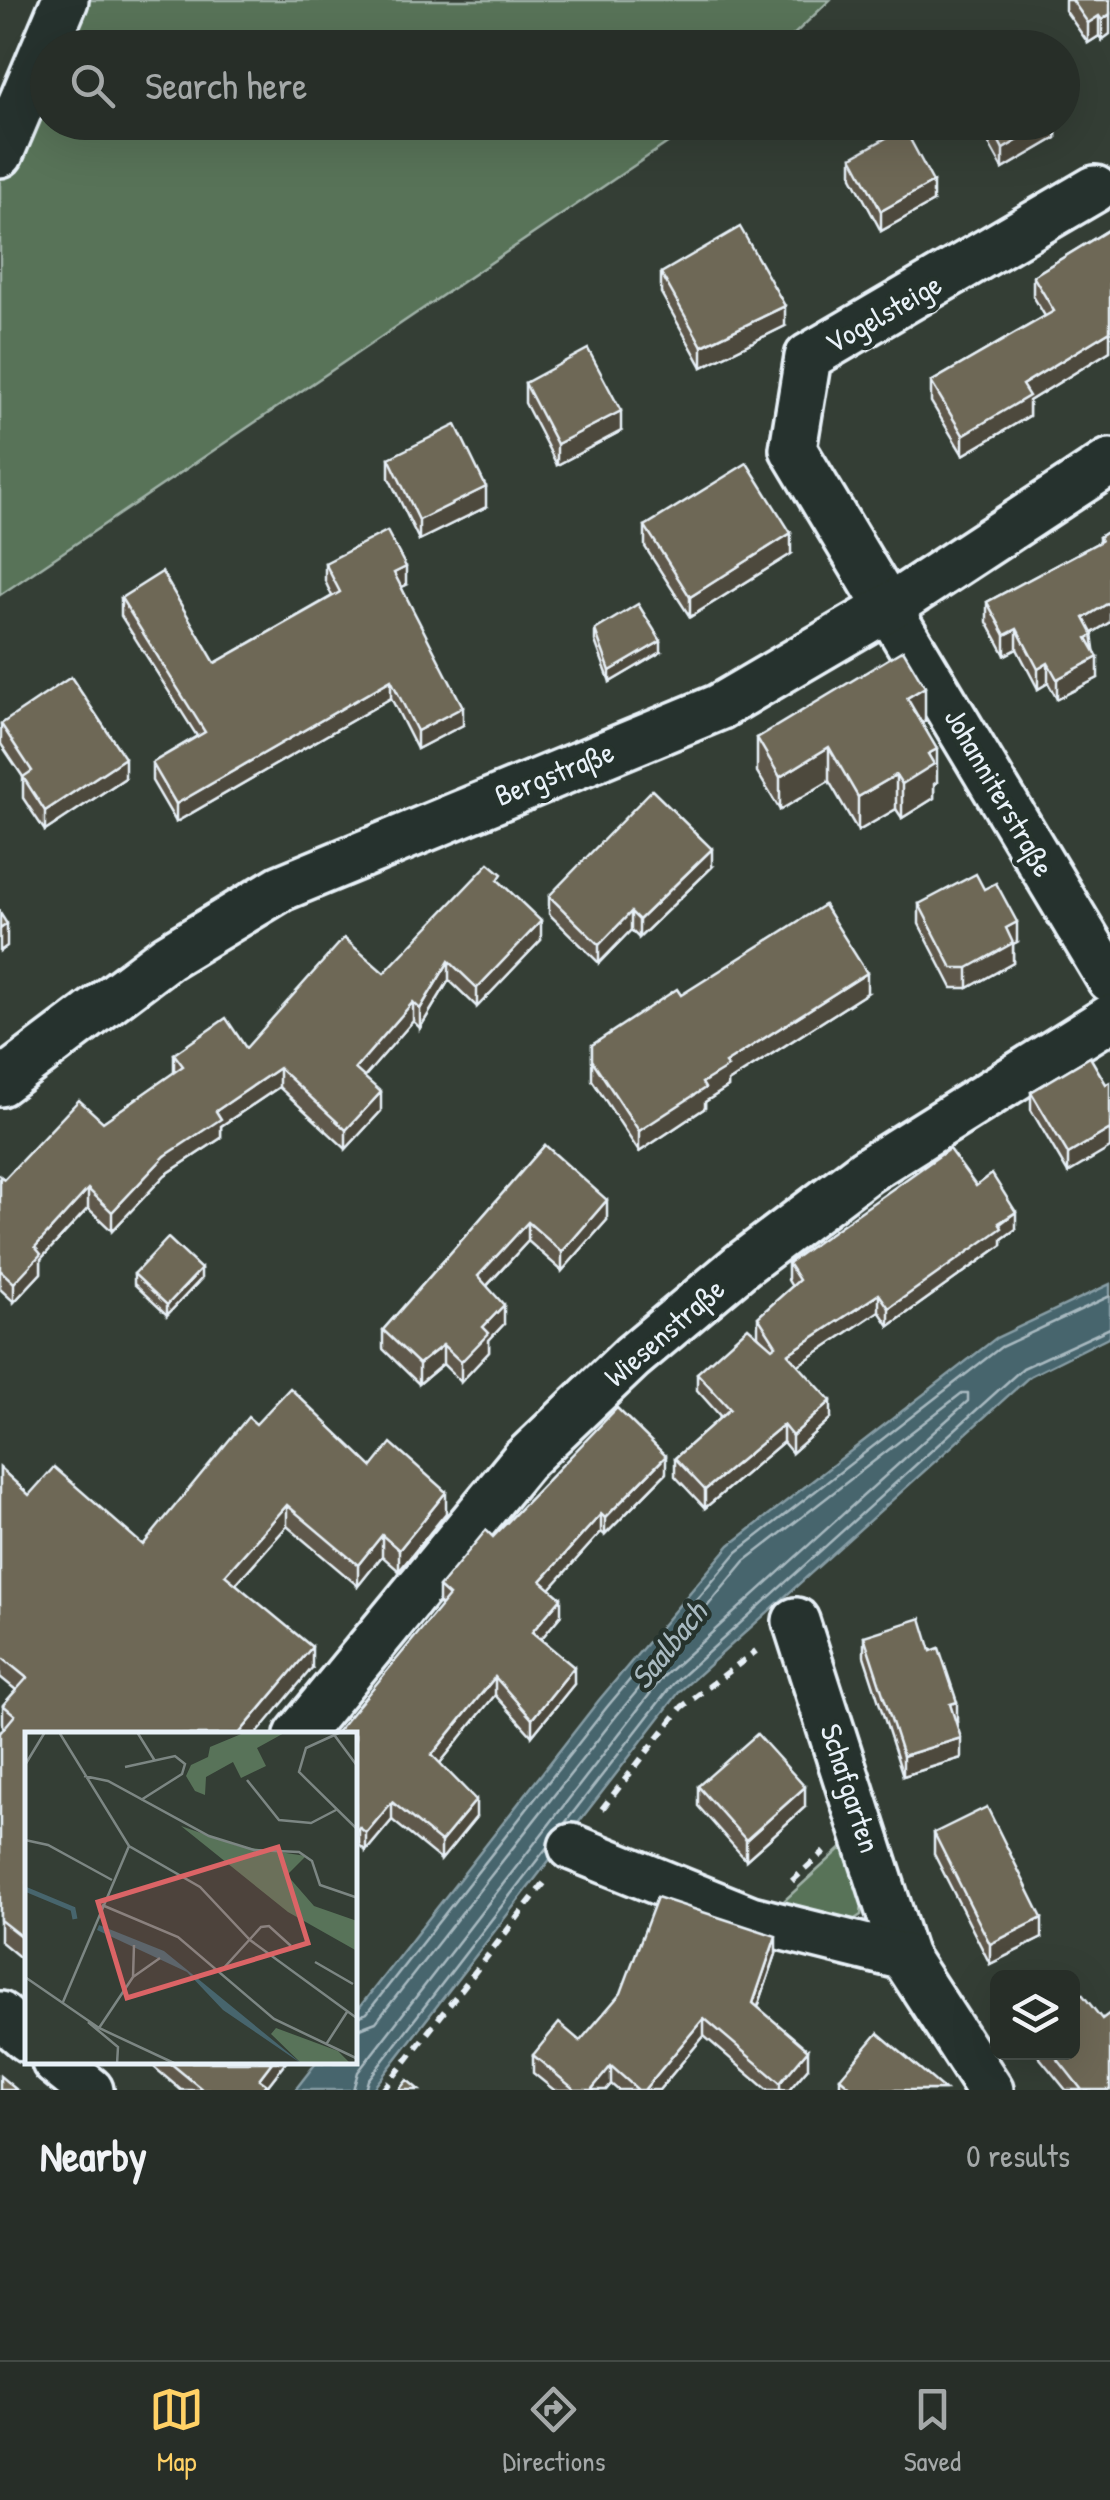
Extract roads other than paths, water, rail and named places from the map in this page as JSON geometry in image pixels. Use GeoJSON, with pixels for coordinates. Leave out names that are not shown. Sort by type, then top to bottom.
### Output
{"type":"FeatureCollection","features":[{"type":"Feature","properties":{"kind":"street"},"geometry":{"type":"LineString","coordinates":[[52,30],[65,0]]}},
{"type":"Feature","properties":{"kind":"street"},"geometry":{"type":"LineString","coordinates":[[0,154],[30,83]]}},
{"type":"Feature","properties":{"kind":"street","name":"Vogelsteige"},"geometry":{"type":"LineString","coordinates":[[891,606],[793,449],[808,357],[1095,189]]}},
{"type":"Feature","properties":{"kind":"street","name":"Bergstraße"},"geometry":{"type":"LineString","coordinates":[[0,1083],[167,957],[280,888],[720,708],[891,606],[1110,462]]}},
{"type":"Feature","properties":{"kind":"street","name":"Johanniterstraße"},"geometry":{"type":"LineString","coordinates":[[891,606],[1110,978]]}},
{"type":"Feature","properties":{"kind":"street","name":"Wiesenstraße"},"geometry":{"type":"LineString","coordinates":[[300,1732],[522,1461],[632,1357],[743,1264],[866,1171],[1110,1018]]}},
{"type":"Feature","properties":{"kind":"street","name":"Schafgarten"},"geometry":{"type":"LineString","coordinates":[[796,1620],[904,1957],[990,2090]]}},
{"type":"Feature","properties":{"kind":"street"},"geometry":{"type":"LineString","coordinates":[[572,1847],[750,1919],[904,1957]]}},
{"type":"Feature","properties":{"kind":"street"},"geometry":{"type":"LineString","coordinates":[[0,2015],[25,2036]]}},
{"type":"Feature","properties":{"kind":"street"},"geometry":{"type":"LineString","coordinates":[[59,2065],[90,2090]]}},
{"type":"Feature","properties":{"kind":"water","name":"Saalbach"},"geometry":{"type":"Polygon","coordinates":[[[1110,1284],[1110,1336],[1030,1376],[680,1691],[372,2090],[295,2090],[314,2065],[358,2065],[358,2009],[599,1700],[730,1545],[996,1338],[1110,1284]]]}}]}
